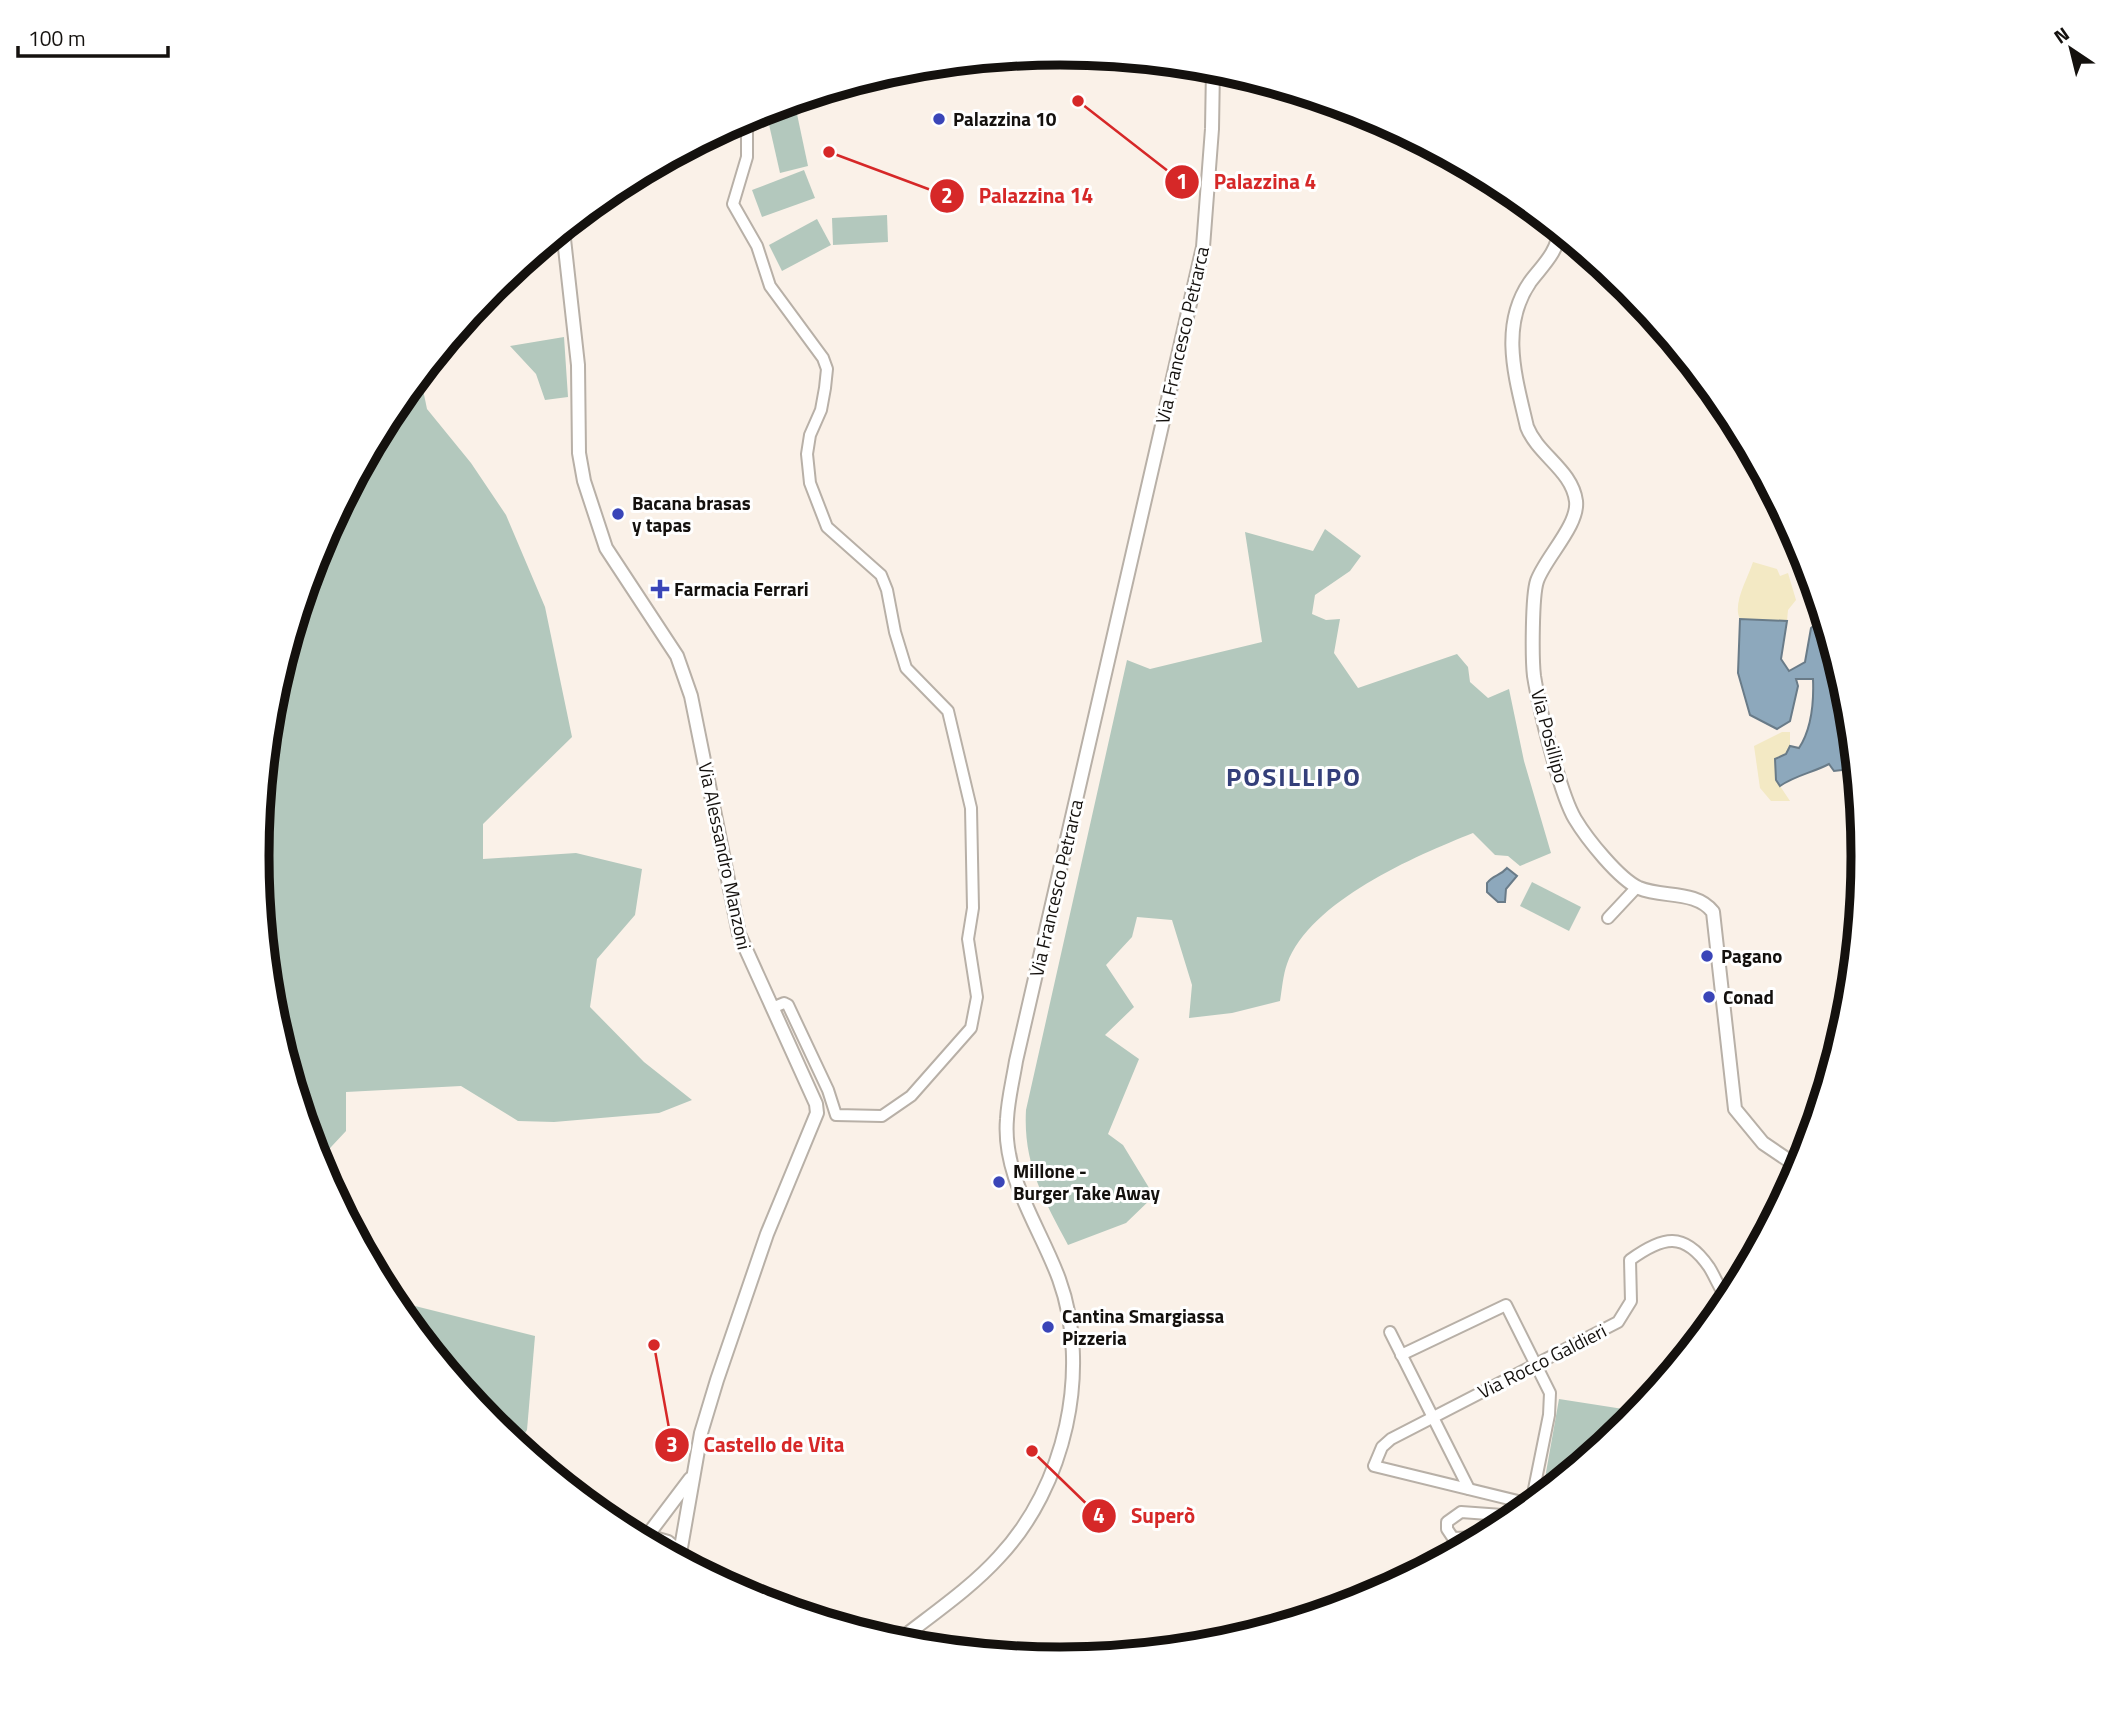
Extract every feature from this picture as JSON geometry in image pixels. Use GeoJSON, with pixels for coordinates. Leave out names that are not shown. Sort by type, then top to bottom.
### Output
{"type":"FeatureCollection","features":[{"type":"Feature","properties":{"kind":"street","name":"Via Francesco Petrarca"},"geometry":{"type":"LineString","coordinates":[[909,1632],[998,1558],[1018,1534],[1042,1493],[1063,1440],[1071,1392],[1073,1343],[1060,1282],[1017,1183],[1010,1155],[1007,1120],[1019,1047],[1203,247],[1213,121],[1213,80]]}},
{"type":"Feature","properties":{"kind":"street"},"geometry":{"type":"LineString","coordinates":[[747,129],[747,157],[733,204],[757,246],[770,286],[823,358],[827,369],[821,410],[810,435],[807,454],[814,499],[835,536],[881,575],[906,667],[948,711],[971,808],[974,860],[974,908],[968,939],[977,997],[971,1028],[911,1096],[882,1116],[836,1115],[828,1090],[788,1005],[784,1003],[772,1009]]}},
{"type":"Feature","properties":{"kind":"street","name":"Via Alessandro Manzoni"},"geometry":{"type":"LineString","coordinates":[[564,240],[578,365],[579,453],[584,481],[606,548],[677,656],[691,696],[739,934],[812,1092],[817,1113],[758,1260],[701,1433],[681,1550]]}},
{"type":"Feature","properties":{"kind":"street","name":"Via Posillipo"},"geometry":{"type":"LineString","coordinates":[[1556,240],[1551,255],[1519,302],[1511,342],[1513,366],[1531,437],[1569,480],[1577,503],[1574,517],[1536,584],[1534,677],[1575,819],[1623,877],[1637,887]]}},
{"type":"Feature","properties":{"kind":"street"},"geometry":{"type":"LineString","coordinates":[[1608,918],[1637,887],[1699,901],[1713,912],[1735,1109],[1763,1143],[1790,1161]]}},
{"type":"Feature","properties":{"kind":"street","name":"Via Rocco Galdieri"},"geometry":{"type":"LineString","coordinates":[[1469,1489],[1374,1466],[1387,1442],[1618,1322],[1630,1301],[1630,1260],[1667,1242],[1681,1240],[1693,1248],[1722,1290]]}},
{"type":"Feature","properties":{"kind":"street"},"geometry":{"type":"LineString","coordinates":[[1401,1355],[1505,1304],[1549,1387],[1550,1403],[1534,1490]]}},
{"type":"Feature","properties":{"kind":"street"},"geometry":{"type":"LineString","coordinates":[[1390,1332],[1469,1489],[1518,1501]]}},
{"type":"Feature","properties":{"kind":"street","name":"Via Alessandro Manzoni"},"geometry":{"type":"LineString","coordinates":[[649,1532],[692,1475]]}},
{"type":"Feature","properties":{"kind":"street"},"geometry":{"type":"LineString","coordinates":[[1461,1538],[1453,1538],[1447,1529],[1447,1522],[1461,1512],[1499,1515]]}},
{"type":"Feature","properties":{"kind":"green space"},"geometry":{"type":"Polygon","coordinates":[[[797,114],[808,166],[780,173],[768,121],[797,114]]]}},
{"type":"Feature","properties":{"kind":"green space"},"geometry":{"type":"Polygon","coordinates":[[[804,170],[815,198],[762,217],[752,190],[804,170]]]}},
{"type":"Feature","properties":{"kind":"green space"},"geometry":{"type":"Polygon","coordinates":[[[887,215],[888,242],[833,245],[832,218],[887,215]]]}},
{"type":"Feature","properties":{"kind":"green space"},"geometry":{"type":"Polygon","coordinates":[[[817,219],[831,245],[782,271],[769,245],[817,219]]]}},
{"type":"Feature","properties":{"kind":"green space"},"geometry":{"type":"Polygon","coordinates":[[[564,337],[568,397],[545,400],[536,374],[510,346],[564,337]]]}},
{"type":"Feature","properties":{"kind":"green space"},"geometry":{"type":"Polygon","coordinates":[[[423,387],[427,409],[471,463],[506,515],[545,607],[572,737],[483,824],[483,859],[576,853],[642,869],[635,915],[597,959],[590,1007],[644,1062],[692,1100],[659,1113],[554,1122],[518,1121],[461,1086],[346,1092],[346,1131],[326,1152],[296,1061],[284,1010],[270,908],[270,804],[284,702],[311,602],[350,506],[375,460],[423,387]]]}},
{"type":"Feature","properties":{"kind":"green space"},"geometry":{"type":"Polygon","coordinates":[[[1325,529],[1361,556],[1350,571],[1315,595],[1312,614],[1326,620],[1340,619],[1334,653],[1358,688],[1457,654],[1468,667],[1470,682],[1488,698],[1509,689],[1524,761],[1551,853],[1520,866],[1508,856],[1495,855],[1473,833],[1395,868],[1341,901],[1318,920],[1299,941],[1287,964],[1280,1001],[1232,1013],[1189,1018],[1192,985],[1172,920],[1137,917],[1132,937],[1106,965],[1134,1007],[1105,1035],[1139,1059],[1108,1134],[1123,1145],[1154,1196],[1126,1223],[1068,1245],[1043,1196],[1031,1164],[1026,1110],[1127,660],[1150,669],[1262,642],[1245,532],[1313,551],[1325,529]]]}},
{"type":"Feature","properties":{"kind":"green space"},"geometry":{"type":"Polygon","coordinates":[[[1532,882],[1581,907],[1569,931],[1520,906],[1532,882]]]}},
{"type":"Feature","properties":{"kind":"green space"},"geometry":{"type":"Polygon","coordinates":[[[408,1304],[535,1336],[527,1430],[523,1436],[465,1378],[408,1304]]]}},
{"type":"Feature","properties":{"kind":"green space"},"geometry":{"type":"Polygon","coordinates":[[[1559,1399],[1625,1409],[1582,1451],[1544,1482],[1559,1399]]]}},
{"type":"Feature","properties":{"kind":"sand"},"geometry":{"type":"Polygon","coordinates":[[[1753,562],[1777,569],[1780,576],[1788,573],[1796,600],[1788,610],[1787,621],[1740,619],[1739,599],[1753,562]]]}},
{"type":"Feature","properties":{"kind":"sand"},"geometry":{"type":"Polygon","coordinates":[[[1782,732],[1790,732],[1790,746],[1776,780],[1790,801],[1771,801],[1760,788],[1754,746],[1782,732]]]}},
{"type":"Feature","properties":{"kind":"water"},"geometry":{"type":"Polygon","coordinates":[[[1743,457],[1764,495],[1758,491],[1743,457]]]}},
{"type":"Feature","properties":{"kind":"water"},"geometry":{"type":"Polygon","coordinates":[[[1740,619],[1787,621],[1781,659],[1789,671],[1805,662],[1811,628],[1816,624],[1824,651],[1836,702],[1846,767],[1834,771],[1829,764],[1780,786],[1776,780],[1775,759],[1786,754],[1790,746],[1799,748],[1807,732],[1813,679],[1796,679],[1798,686],[1790,721],[1777,729],[1750,715],[1738,673],[1740,619]]]}},
{"type":"Feature","properties":{"kind":"water"},"geometry":{"type":"Polygon","coordinates":[[[1507,868],[1517,876],[1506,889],[1505,902],[1498,902],[1487,892],[1487,883],[1507,868]]]}},
{"type":"Feature","properties":{"kind":"place","name":"Palazzina 4"},"geometry":{"type":"Point","coordinates":[1078,101]}},
{"type":"Feature","properties":{"kind":"place","name":"Palazzina 10"},"geometry":{"type":"Point","coordinates":[939,119]}},
{"type":"Feature","properties":{"kind":"place","name":"Palazzina 14"},"geometry":{"type":"Point","coordinates":[829,152]}},
{"type":"Feature","properties":{"kind":"place","name":"Bacana brasas y tapas"},"geometry":{"type":"Point","coordinates":[618,514]}},
{"type":"Feature","properties":{"kind":"place","name":"Farmacia Ferrari"},"geometry":{"type":"Point","coordinates":[660,589]}},
{"type":"Feature","properties":{"kind":"place","name":"Pagano"},"geometry":{"type":"Point","coordinates":[1707,956]}},
{"type":"Feature","properties":{"kind":"place","name":"Conad"},"geometry":{"type":"Point","coordinates":[1709,997]}},
{"type":"Feature","properties":{"kind":"place","name":"Millone - Burger Take Away"},"geometry":{"type":"Point","coordinates":[999,1182]}},
{"type":"Feature","properties":{"kind":"place","name":"Cantina Smargiassa Pizzeria"},"geometry":{"type":"Point","coordinates":[1048,1327]}},
{"type":"Feature","properties":{"kind":"place","name":"Castello de Vita"},"geometry":{"type":"Point","coordinates":[654,1345]}},
{"type":"Feature","properties":{"kind":"place","name":"Superò"},"geometry":{"type":"Point","coordinates":[1032,1451]}},
{"type":"Feature","properties":{"kind":"district","name":"POSILLIPO"},"geometry":{"type":"Point","coordinates":[1294,777]}}]}
